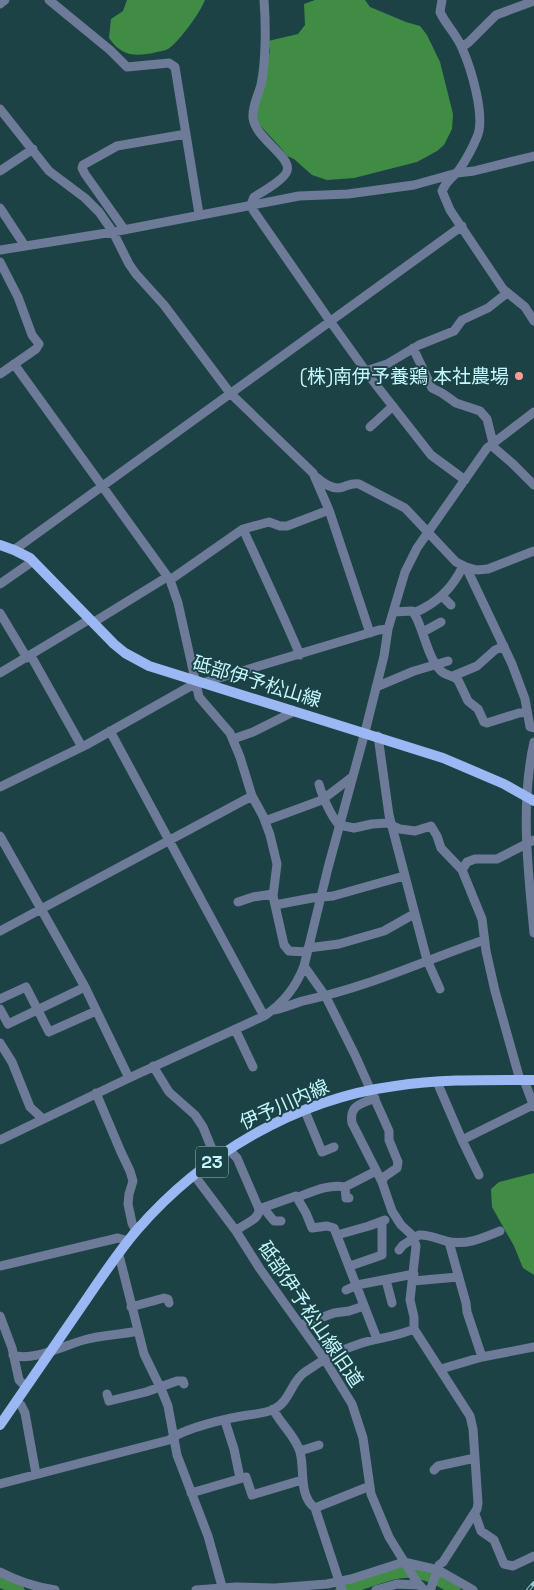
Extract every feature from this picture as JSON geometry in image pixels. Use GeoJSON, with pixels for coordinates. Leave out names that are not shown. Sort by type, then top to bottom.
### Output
{"type":"FeatureCollection","features":[{"type":"Feature","properties":{"kind":"main road","name":"砥部伊予松山線"},"geometry":{"type":"LineString","coordinates":[[1,546],[14,550],[32,561],[114,644],[135,659],[149,666],[198,683],[365,732],[443,758],[473,770],[530,799]]}},
{"type":"Feature","properties":{"kind":"main road","name":"伊予川内線"},"geometry":{"type":"LineString","coordinates":[[0,1425],[118,1254],[136,1231],[161,1204],[194,1175],[229,1150],[276,1122],[338,1099],[373,1094],[393,1086],[437,1082],[526,1080]]}},
{"type":"Feature","properties":{"kind":"street"},"geometry":{"type":"LineString","coordinates":[[0,4],[5,0]]}},
{"type":"Feature","properties":{"kind":"street"},"geometry":{"type":"LineString","coordinates":[[49,0],[110,50],[127,67],[172,64],[175,67],[199,214]]}},
{"type":"Feature","properties":{"kind":"street"},"geometry":{"type":"LineString","coordinates":[[264,0],[264,57],[261,86],[253,110],[253,120],[256,129],[262,137],[288,163],[288,170],[285,176],[254,197],[252,205],[256,215],[366,371],[432,454],[465,480]]}},
{"type":"Feature","properties":{"kind":"street"},"geometry":{"type":"LineString","coordinates":[[442,0],[440,12],[462,47],[480,106],[481,118],[478,135],[463,164],[447,181],[442,191],[450,210],[507,294],[525,307],[534,321]]}},
{"type":"Feature","properties":{"kind":"street"},"geometry":{"type":"LineString","coordinates":[[462,47],[496,15],[534,1]]}},
{"type":"Feature","properties":{"kind":"street"},"geometry":{"type":"LineString","coordinates":[[0,109],[49,171],[92,204],[113,232],[136,274],[164,305],[230,393],[304,463],[316,477],[331,487],[337,488],[354,483],[359,484],[397,503],[405,508],[415,521],[429,531],[456,562],[464,567],[477,570],[488,569],[534,551]]}},
{"type":"Feature","properties":{"kind":"street"},"geometry":{"type":"LineString","coordinates":[[124,230],[85,174],[82,168],[83,165],[117,146],[186,134]]}},
{"type":"Feature","properties":{"kind":"street"},"geometry":{"type":"LineString","coordinates":[[0,171],[33,149]]}},
{"type":"Feature","properties":{"kind":"street"},"geometry":{"type":"LineString","coordinates":[[0,250],[113,232],[299,196],[348,194],[388,189],[534,156]]}},
{"type":"Feature","properties":{"kind":"street"},"geometry":{"type":"LineString","coordinates":[[0,208],[24,246]]}},
{"type":"Feature","properties":{"kind":"street"},"geometry":{"type":"LineString","coordinates":[[14,550],[462,226]]}},
{"type":"Feature","properties":{"kind":"street"},"geometry":{"type":"LineString","coordinates":[[0,258],[8,254],[11,248]]}},
{"type":"Feature","properties":{"kind":"street"},"geometry":{"type":"LineString","coordinates":[[0,262],[18,297],[32,334],[39,344],[36,349],[0,374]]}},
{"type":"Feature","properties":{"kind":"street"},"geometry":{"type":"LineString","coordinates":[[366,371],[387,364],[413,348],[454,331],[462,320],[488,308],[507,294]]}},
{"type":"Feature","properties":{"kind":"street"},"geometry":{"type":"LineString","coordinates":[[413,348],[432,388],[456,403],[480,411],[487,419],[492,444],[534,485]]}},
{"type":"Feature","properties":{"kind":"street"},"geometry":{"type":"LineString","coordinates":[[14,364],[168,579],[178,603],[202,702],[226,728],[233,739],[252,796],[265,820],[277,864],[273,894],[286,949],[294,953],[384,932],[414,914]]}},
{"type":"Feature","properties":{"kind":"street"},"geometry":{"type":"LineString","coordinates":[[370,427],[394,406]]}},
{"type":"Feature","properties":{"kind":"street"},"geometry":{"type":"LineString","coordinates":[[0,1140],[153,1066],[264,1016],[274,1010],[288,996],[299,979],[304,966],[339,825],[365,732],[388,629],[405,572],[417,548],[479,458],[492,444],[534,412]]}},
{"type":"Feature","properties":{"kind":"street"},"geometry":{"type":"LineString","coordinates":[[316,477],[370,633]]}},
{"type":"Feature","properties":{"kind":"street"},"geometry":{"type":"LineString","coordinates":[[0,673],[144,589],[168,579],[243,529],[266,522],[288,526],[329,510]]}},
{"type":"Feature","properties":{"kind":"street"},"geometry":{"type":"LineString","coordinates":[[243,529],[268,585],[280,606],[300,655]]}},
{"type":"Feature","properties":{"kind":"street"},"geometry":{"type":"LineString","coordinates":[[0,584],[32,561]]}},
{"type":"Feature","properties":{"kind":"street"},"geometry":{"type":"LineString","coordinates":[[394,612],[414,613],[431,604],[442,596],[464,567]]}},
{"type":"Feature","properties":{"kind":"street"},"geometry":{"type":"LineString","coordinates":[[464,567],[504,646],[519,683],[530,727],[534,728]]}},
{"type":"Feature","properties":{"kind":"street"},"geometry":{"type":"LineString","coordinates":[[442,596],[452,605]]}},
{"type":"Feature","properties":{"kind":"street"},"geometry":{"type":"LineString","coordinates":[[0,613],[29,657],[82,747]]}},
{"type":"Feature","properties":{"kind":"street"},"geometry":{"type":"LineString","coordinates":[[414,613],[436,664],[442,672],[458,680],[468,701],[478,709],[484,722],[487,723],[527,712]]}},
{"type":"Feature","properties":{"kind":"street"},"geometry":{"type":"LineString","coordinates":[[423,632],[441,622]]}},
{"type":"Feature","properties":{"kind":"street"},"geometry":{"type":"LineString","coordinates":[[0,787],[82,747],[182,690],[198,683],[388,629]]}},
{"type":"Feature","properties":{"kind":"street"},"geometry":{"type":"LineString","coordinates":[[453,676],[477,666],[496,650],[504,646]]}},
{"type":"Feature","properties":{"kind":"street"},"geometry":{"type":"LineString","coordinates":[[376,687],[414,671],[448,661]]}},
{"type":"Feature","properties":{"kind":"street"},"geometry":{"type":"LineString","coordinates":[[233,739],[253,732],[291,713],[292,710]]}},
{"type":"Feature","properties":{"kind":"street"},"geometry":{"type":"LineString","coordinates":[[110,731],[264,1016]]}},
{"type":"Feature","properties":{"kind":"street"},"geometry":{"type":"LineString","coordinates":[[378,736],[391,824],[427,960],[440,989]]}},
{"type":"Feature","properties":{"kind":"street"},"geometry":{"type":"LineString","coordinates":[[534,742],[530,799],[534,933]]}},
{"type":"Feature","properties":{"kind":"street"},"geometry":{"type":"LineString","coordinates":[[265,820],[323,799],[352,777]]}},
{"type":"Feature","properties":{"kind":"street"},"geometry":{"type":"LineString","coordinates":[[319,784],[323,799],[339,825],[354,828],[379,823],[391,824],[400,829],[410,831],[431,826],[441,848],[462,870],[482,919],[484,940],[495,992],[534,1106],[462,1140]]}},
{"type":"Feature","properties":{"kind":"street"},"geometry":{"type":"LineString","coordinates":[[0,931],[252,796]]}},
{"type":"Feature","properties":{"kind":"street"},"geometry":{"type":"LineString","coordinates":[[0,836],[85,987],[129,1078]]}},
{"type":"Feature","properties":{"kind":"street"},"geometry":{"type":"LineString","coordinates":[[462,870],[464,864],[471,860],[497,859],[530,842]]}},
{"type":"Feature","properties":{"kind":"street"},"geometry":{"type":"LineString","coordinates":[[276,905],[333,896],[404,876]]}},
{"type":"Feature","properties":{"kind":"street"},"geometry":{"type":"LineString","coordinates":[[238,902],[253,897],[273,894]]}},
{"type":"Feature","properties":{"kind":"street"},"geometry":{"type":"LineString","coordinates":[[274,1010],[388,976],[484,940]]}},
{"type":"Feature","properties":{"kind":"street"},"geometry":{"type":"LineString","coordinates":[[304,966],[326,996],[389,1132],[389,1140],[398,1162],[397,1168],[384,1177],[382,1182]]}},
{"type":"Feature","properties":{"kind":"street"},"geometry":{"type":"LineString","coordinates":[[0,999],[26,987],[49,1032],[96,1011]]}},
{"type":"Feature","properties":{"kind":"street"},"geometry":{"type":"LineString","coordinates":[[0,1009],[8,1024],[85,987]]}},
{"type":"Feature","properties":{"kind":"street"},"geometry":{"type":"LineString","coordinates":[[235,1029],[253,1067]]}},
{"type":"Feature","properties":{"kind":"street"},"geometry":{"type":"LineString","coordinates":[[0,1043],[12,1062],[30,1108],[42,1119]]}},
{"type":"Feature","properties":{"kind":"street"},"geometry":{"type":"LineString","coordinates":[[153,1066],[169,1092],[195,1115],[203,1127],[216,1159]]}},
{"type":"Feature","properties":{"kind":"street"},"geometry":{"type":"LineString","coordinates":[[437,1082],[479,1175]]}},
{"type":"Feature","properties":{"kind":"street"},"geometry":{"type":"LineString","coordinates":[[96,1093],[133,1181],[128,1204],[132,1223],[136,1231]]}},
{"type":"Feature","properties":{"kind":"street"},"geometry":{"type":"LineString","coordinates":[[373,1094],[351,1112],[352,1123],[382,1182],[393,1213],[414,1237],[416,1246],[410,1300],[414,1317],[414,1329],[470,1416],[473,1428],[478,1503],[475,1514],[426,1587],[397,1584],[376,1590]]}},
{"type":"Feature","properties":{"kind":"street"},"geometry":{"type":"LineString","coordinates":[[305,1111],[322,1152],[334,1147]]}},
{"type":"Feature","properties":{"kind":"street"},"geometry":{"type":"LineString","coordinates":[[229,1150],[237,1158],[260,1209],[258,1216],[254,1220],[242,1225],[236,1231]]}},
{"type":"Feature","properties":{"kind":"street"},"geometry":{"type":"LineString","coordinates":[[260,1209],[292,1197],[298,1197],[325,1188],[345,1187],[376,1171]]}},
{"type":"Feature","properties":{"kind":"street","name":"砥部伊予松山線旧道"},"geometry":{"type":"LineString","coordinates":[[194,1175],[236,1231],[260,1269],[301,1325],[352,1404],[364,1438],[371,1494],[382,1523],[403,1561],[426,1587]]}},
{"type":"Feature","properties":{"kind":"street"},"geometry":{"type":"LineString","coordinates":[[345,1187],[346,1198],[349,1198]]}},
{"type":"Feature","properties":{"kind":"street"},"geometry":{"type":"LineString","coordinates":[[298,1197],[312,1228],[330,1226],[334,1228],[377,1339]]}},
{"type":"Feature","properties":{"kind":"street"},"geometry":{"type":"LineString","coordinates":[[260,1209],[265,1210],[274,1221],[281,1221]]}},
{"type":"Feature","properties":{"kind":"street"},"geometry":{"type":"LineString","coordinates":[[337,1235],[352,1232],[382,1221],[393,1213]]}},
{"type":"Feature","properties":{"kind":"street"},"geometry":{"type":"LineString","coordinates":[[350,1266],[382,1254],[382,1221]]}},
{"type":"Feature","properties":{"kind":"street"},"geometry":{"type":"LineString","coordinates":[[399,1250],[414,1237],[422,1234],[449,1242],[476,1240],[500,1231]]}},
{"type":"Feature","properties":{"kind":"street"},"geometry":{"type":"LineString","coordinates":[[0,1266],[118,1238],[128,1242]]}},
{"type":"Feature","properties":{"kind":"street"},"geometry":{"type":"LineString","coordinates":[[449,1242],[467,1312],[482,1357]]}},
{"type":"Feature","properties":{"kind":"street"},"geometry":{"type":"LineString","coordinates":[[118,1254],[144,1354],[168,1406],[177,1455],[208,1536],[223,1589]]}},
{"type":"Feature","properties":{"kind":"street"},"geometry":{"type":"LineString","coordinates":[[346,1290],[386,1280],[458,1277]]}},
{"type":"Feature","properties":{"kind":"street"},"geometry":{"type":"LineString","coordinates":[[386,1280],[392,1303]]}},
{"type":"Feature","properties":{"kind":"street"},"geometry":{"type":"LineString","coordinates":[[131,1308],[164,1298],[168,1299],[169,1303]]}},
{"type":"Feature","properties":{"kind":"street"},"geometry":{"type":"LineString","coordinates":[[301,1325],[334,1313],[364,1306]]}},
{"type":"Feature","properties":{"kind":"street"},"geometry":{"type":"LineString","coordinates":[[0,1316],[8,1337],[19,1380],[26,1387]]}},
{"type":"Feature","properties":{"kind":"street"},"geometry":{"type":"LineString","coordinates":[[0,1484],[169,1440],[174,1436],[224,1421],[274,1409],[282,1404],[298,1378],[325,1360],[358,1344],[402,1334],[414,1329]]}},
{"type":"Feature","properties":{"kind":"street"},"geometry":{"type":"LineString","coordinates":[[13,1355],[23,1358],[51,1351],[85,1339],[138,1331]]}},
{"type":"Feature","properties":{"kind":"street"},"geometry":{"type":"LineString","coordinates":[[441,1369],[482,1357],[534,1347]]}},
{"type":"Feature","properties":{"kind":"street"},"geometry":{"type":"LineString","coordinates":[[107,1394],[109,1401],[160,1387],[177,1380],[183,1381],[184,1384]]}},
{"type":"Feature","properties":{"kind":"street"},"geometry":{"type":"LineString","coordinates":[[16,1401],[21,1405],[25,1413],[36,1474]]}},
{"type":"Feature","properties":{"kind":"street"},"geometry":{"type":"LineString","coordinates":[[274,1409],[279,1421],[288,1429],[300,1451],[302,1480],[310,1504],[315,1508],[341,1585]]}},
{"type":"Feature","properties":{"kind":"street"},"geometry":{"type":"LineString","coordinates":[[224,1421],[234,1449],[240,1478]]}},
{"type":"Feature","properties":{"kind":"street"},"geometry":{"type":"LineString","coordinates":[[300,1451],[319,1445]]}},
{"type":"Feature","properties":{"kind":"street"},"geometry":{"type":"LineString","coordinates":[[434,1470],[438,1466],[475,1458]]}},
{"type":"Feature","properties":{"kind":"street"},"geometry":{"type":"LineString","coordinates":[[191,1493],[246,1477],[252,1494],[302,1480]]}},
{"type":"Feature","properties":{"kind":"street"},"geometry":{"type":"LineString","coordinates":[[315,1508],[370,1486]]}},
{"type":"Feature","properties":{"kind":"street"},"geometry":{"type":"LineString","coordinates":[[475,1514],[481,1531],[494,1540],[504,1564],[513,1566],[534,1556]]}},
{"type":"Feature","properties":{"kind":"street"},"geometry":{"type":"LineString","coordinates":[[196,1590],[341,1585],[403,1561],[430,1562],[438,1569],[473,1590]]}},
{"type":"Feature","properties":{"kind":"street"},"geometry":{"type":"LineString","coordinates":[[0,1572],[41,1588],[55,1590]]}},
{"type":"Feature","properties":{"kind":"shaded area"},"geometry":{"type":"Polygon","coordinates":[[[127,0],[205,0],[189,27],[168,49],[136,55],[119,49],[109,38],[111,19],[123,11],[127,0]]]}},
{"type":"Feature","properties":{"kind":"shaded area"},"geometry":{"type":"Polygon","coordinates":[[[315,0],[365,0],[370,7],[420,26],[427,35],[440,62],[453,114],[452,129],[444,145],[437,151],[417,162],[354,178],[327,180],[312,175],[294,159],[287,156],[257,122],[256,110],[270,51],[268,41],[298,34],[305,25],[304,4],[315,0]]]}},
{"type":"Feature","properties":{"kind":"shaded area"},"geometry":{"type":"Polygon","coordinates":[[[534,1173],[534,1275],[523,1268],[514,1246],[492,1207],[491,1189],[499,1182],[534,1173]]]}},
{"type":"Feature","properties":{"kind":"waterway"},"geometry":{"type":"LineString","coordinates":[[341,1590],[386,1576],[410,1572],[423,1574],[455,1590]]}},
{"type":"Feature","properties":{"kind":"waterway"},"geometry":{"type":"LineString","coordinates":[[0,1582],[19,1590]]}},
{"type":"Feature","properties":{"kind":"railway"},"geometry":{"type":"LineString","coordinates":[[528,1590],[534,1583]]}},
{"type":"Feature","properties":{"kind":"place","name":"(株)南伊予養鶏 本社農場"},"geometry":{"type":"Point","coordinates":[519,376]}}]}
